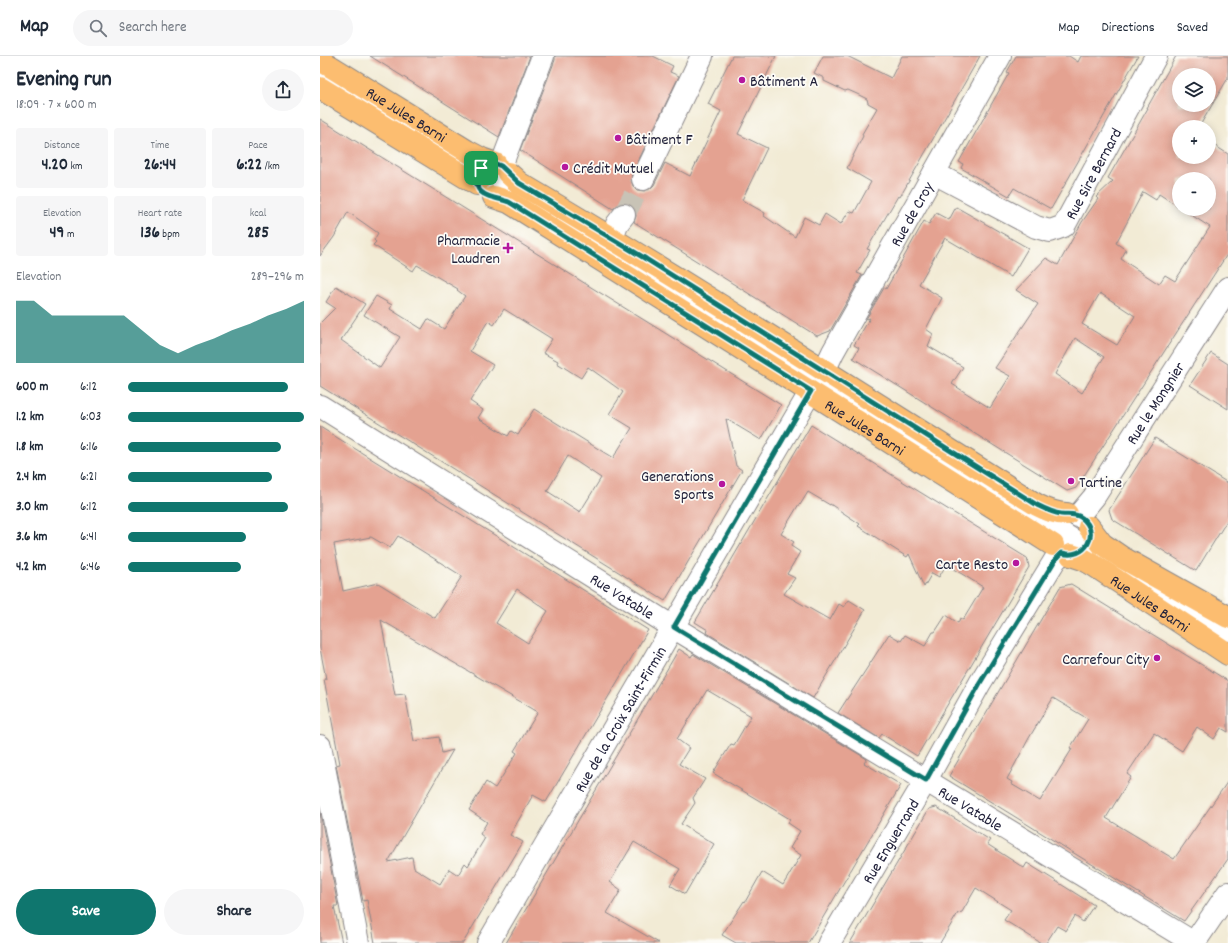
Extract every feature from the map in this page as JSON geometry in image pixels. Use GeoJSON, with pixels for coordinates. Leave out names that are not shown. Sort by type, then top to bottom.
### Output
{"type":"FeatureCollection","features":[{"type":"Feature","properties":{"kind":"main road","name":"Rue Jules Barni"},"geometry":{"type":"LineString","coordinates":[[320,60],[482,159],[509,202],[1025,526],[1102,544],[1122,557],[1228,617]]}},
{"type":"Feature","properties":{"kind":"main road","name":"Rue Jules Barni"},"geometry":{"type":"LineString","coordinates":[[320,88],[495,178],[519,183],[612,238],[1037,505],[1061,514],[1069,536],[1083,559],[1228,654]]}},
{"type":"Feature","properties":{"kind":"street"},"geometry":{"type":"LineString","coordinates":[[495,178],[543,56]]}},
{"type":"Feature","properties":{"kind":"street"},"geometry":{"type":"LineString","coordinates":[[643,179],[702,56]]}},
{"type":"Feature","properties":{"kind":"street","name":"Rue de Croy"},"geometry":{"type":"LineString","coordinates":[[824,371],[833,352],[1000,56]]}},
{"type":"Feature","properties":{"kind":"street","name":"Rue Sire Bernard"},"geometry":{"type":"LineString","coordinates":[[934,173],[1036,228],[1050,231],[1064,226],[1156,56]]}},
{"type":"Feature","properties":{"kind":"street"},"geometry":{"type":"LineString","coordinates":[[320,75],[495,178],[655,280],[679,280]]}},
{"type":"Feature","properties":{"kind":"street"},"geometry":{"type":"LineString","coordinates":[[612,238],[617,224],[624,215]]}},
{"type":"Feature","properties":{"kind":"street","name":"Rue le Mongnier"},"geometry":{"type":"LineString","coordinates":[[1069,536],[1228,288]]}},
{"type":"Feature","properties":{"kind":"street"},"geometry":{"type":"LineString","coordinates":[[654,292],[675,291],[1069,536],[1186,611],[1228,630]]}},
{"type":"Feature","properties":{"kind":"street","name":"Rue de la Croix Saint-Firmin"},"geometry":{"type":"LineString","coordinates":[[488,943],[811,391]]}},
{"type":"Feature","properties":{"kind":"street","name":"Rue Vatable"},"geometry":{"type":"LineString","coordinates":[[320,406],[674,627],[1194,943]]}},
{"type":"Feature","properties":{"kind":"street","name":"Rue Enguerrand"},"geometry":{"type":"LineString","coordinates":[[829,943],[926,780],[980,683],[1069,536]]}},
{"type":"Feature","properties":{"kind":"street"},"geometry":{"type":"LineString","coordinates":[[320,746],[358,943]]}},
{"type":"Feature","properties":{"kind":"street"},"geometry":{"type":"LineString","coordinates":[[1194,943],[1228,893]]}},
{"type":"Feature","properties":{"kind":"building"},"geometry":{"type":"Polygon","coordinates":[[[370,56],[530,56],[499,137],[370,56]]]}},
{"type":"Feature","properties":{"kind":"building"},"geometry":{"type":"Polygon","coordinates":[[[555,56],[653,56],[673,66],[670,72],[679,76],[632,174],[631,180],[633,186],[637,190],[644,191],[650,189],[654,185],[665,163],[690,176],[721,111],[708,104],[732,56],[776,56],[738,134],[767,148],[742,200],[765,213],[764,216],[795,237],[804,217],[819,225],[825,214],[841,224],[849,211],[854,213],[871,182],[847,168],[863,136],[862,134],[877,108],[868,103],[867,99],[824,81],[824,78],[814,73],[823,56],[847,56],[891,78],[902,56],[980,56],[900,197],[898,196],[867,249],[870,250],[857,273],[862,275],[830,331],[817,336],[634,222],[636,211],[631,205],[620,203],[613,209],[520,150],[555,60],[555,56]]]}},
{"type":"Feature","properties":{"kind":"building"},"geometry":{"type":"Polygon","coordinates":[[[1016,56],[1069,56],[1078,62],[1081,56],[1138,56],[1051,209],[1014,188],[1009,196],[961,168],[963,164],[959,162],[1009,73],[1007,72],[1016,56]]]}},
{"type":"Feature","properties":{"kind":"building"},"geometry":{"type":"Polygon","coordinates":[[[1176,56],[1228,56],[1228,78],[1216,98],[1216,68],[1172,68],[1172,112],[1208,112],[1203,120],[1172,120],[1172,164],[1216,164],[1216,146],[1228,154],[1228,253],[1076,488],[1067,491],[853,358],[859,348],[854,345],[870,318],[866,319],[884,288],[886,289],[924,221],[929,224],[936,213],[949,220],[956,207],[1028,248],[1011,277],[945,238],[919,284],[942,298],[926,329],[933,334],[928,346],[963,367],[952,384],[990,408],[1010,376],[995,368],[1038,304],[1016,290],[1046,258],[1058,265],[1082,222],[1098,199],[1096,197],[1113,181],[1108,178],[1176,56]],[[1172,172],[1172,202],[1159,194],[1156,200],[1143,192],[1116,243],[1126,250],[1121,259],[1159,284],[1165,275],[1175,281],[1210,227],[1193,216],[1216,216],[1216,172],[1172,172]],[[1100,293],[1082,324],[1117,345],[1135,316],[1100,293]],[[1075,338],[1055,374],[1082,393],[1104,357],[1075,338]]]}},
{"type":"Feature","properties":{"kind":"building"},"geometry":{"type":"Polygon","coordinates":[[[320,119],[781,405],[761,440],[726,419],[736,466],[742,470],[665,601],[320,386],[320,323],[335,308],[326,302],[336,286],[365,304],[341,340],[380,368],[400,337],[364,315],[376,296],[392,305],[390,309],[422,329],[428,319],[444,329],[465,296],[457,290],[458,289],[417,265],[413,271],[373,245],[376,242],[374,240],[378,233],[348,212],[334,237],[320,256],[320,119]],[[504,309],[494,325],[488,321],[470,351],[493,365],[470,401],[483,410],[478,418],[508,436],[511,431],[518,435],[534,409],[613,458],[632,428],[609,414],[623,392],[588,367],[581,378],[557,363],[558,361],[543,353],[552,339],[504,309]],[[568,456],[547,491],[580,512],[601,478],[568,456]]]}},
{"type":"Feature","properties":{"kind":"building"},"geometry":{"type":"Polygon","coordinates":[[[1211,353],[1228,364],[1228,409],[1190,385],[1211,353]]]}},
{"type":"Feature","properties":{"kind":"building"},"geometry":{"type":"Polygon","coordinates":[[[811,425],[1027,558],[1029,567],[917,756],[882,734],[879,738],[838,713],[889,634],[901,641],[905,635],[925,646],[933,632],[935,632],[946,615],[958,623],[960,618],[963,620],[983,587],[962,574],[946,565],[939,577],[932,573],[924,587],[909,554],[907,557],[858,526],[860,524],[830,504],[808,492],[781,534],[794,542],[791,546],[800,552],[787,574],[795,578],[784,594],[830,620],[839,604],[844,607],[849,600],[865,610],[813,698],[707,633],[708,630],[695,622],[811,425]]]}},
{"type":"Feature","properties":{"kind":"building"},"geometry":{"type":"Polygon","coordinates":[[[320,427],[648,630],[546,802],[533,795],[510,835],[523,842],[463,943],[375,943],[367,900],[363,901],[336,765],[340,764],[324,679],[326,679],[320,648],[320,427]],[[398,536],[390,548],[371,537],[334,544],[343,591],[378,583],[435,618],[462,576],[398,536]],[[517,589],[496,623],[528,643],[548,611],[517,589]],[[381,620],[395,695],[405,694],[414,741],[439,737],[442,753],[453,750],[388,862],[412,857],[414,868],[440,884],[449,869],[458,875],[465,863],[468,866],[485,838],[480,834],[487,822],[469,810],[486,782],[495,788],[517,753],[514,751],[538,712],[381,620]]]}},
{"type":"Feature","properties":{"kind":"building"},"geometry":{"type":"Polygon","coordinates":[[[1155,438],[1228,483],[1228,519],[1196,571],[1112,519],[1109,510],[1155,438]]]}},
{"type":"Feature","properties":{"kind":"building"},"geometry":{"type":"Polygon","coordinates":[[[1071,584],[1228,681],[1228,732],[1221,728],[1214,739],[1197,727],[1182,751],[1154,733],[1127,774],[1131,777],[1106,818],[1174,859],[1228,781],[1228,859],[1184,921],[949,776],[1060,587],[1071,584]],[[1053,698],[1007,779],[1012,782],[1011,784],[1040,801],[1072,749],[1070,748],[1088,719],[1053,698]]]}},
{"type":"Feature","properties":{"kind":"building"},"geometry":{"type":"Polygon","coordinates":[[[679,649],[691,657],[693,654],[867,759],[864,763],[901,785],[808,943],[736,943],[722,935],[744,901],[745,902],[762,872],[783,885],[801,855],[790,848],[800,831],[788,823],[790,819],[713,773],[731,744],[734,745],[751,716],[707,690],[677,739],[689,748],[679,764],[705,779],[693,798],[695,803],[681,824],[714,844],[685,894],[670,885],[680,869],[634,842],[610,882],[621,890],[607,913],[659,943],[506,943],[679,649]]]}},
{"type":"Feature","properties":{"kind":"building"},"geometry":{"type":"Polygon","coordinates":[[[936,807],[990,840],[987,844],[1024,868],[1027,863],[1094,905],[1083,922],[1075,916],[1066,931],[1057,926],[1046,943],[1041,943],[1004,920],[1011,910],[976,888],[962,912],[958,913],[940,943],[850,943],[929,809],[936,807]]]}},
{"type":"Feature","properties":{"kind":"building"},"geometry":{"type":"Polygon","coordinates":[[[320,812],[338,906],[334,906],[342,943],[320,943],[320,812]]]}},
{"type":"Feature","properties":{"kind":"tunnel"},"geometry":{"type":"LineString","coordinates":[[624,215],[643,179]]}},
{"type":"Feature","properties":{"kind":"place","name":"Bâtiment A"},"geometry":{"type":"Point","coordinates":[742,80]}},
{"type":"Feature","properties":{"kind":"place","name":"Bâtiment F"},"geometry":{"type":"Point","coordinates":[618,138]}},
{"type":"Feature","properties":{"kind":"place","name":"Crédit Mutuel"},"geometry":{"type":"Point","coordinates":[565,167]}},
{"type":"Feature","properties":{"kind":"place","name":"Pharmacie Laudren"},"geometry":{"type":"Point","coordinates":[508,248]}},
{"type":"Feature","properties":{"kind":"place","name":"Tartine"},"geometry":{"type":"Point","coordinates":[1071,481]}},
{"type":"Feature","properties":{"kind":"place","name":"Generations Sports"},"geometry":{"type":"Point","coordinates":[722,484]}},
{"type":"Feature","properties":{"kind":"place","name":"Carte Resto"},"geometry":{"type":"Point","coordinates":[1016,563]}},
{"type":"Feature","properties":{"kind":"place","name":"Carrefour City"},"geometry":{"type":"Point","coordinates":[1157,658]}},
{"type":"Feature","properties":{"kind":"route"},"geometry":{"type":"LineString","coordinates":[[490,164],[501,166],[519,183],[646,259],[1037,505],[1061,514],[1078,516],[1085,521],[1089,527],[1089,542],[1082,551],[1071,555],[1062,553],[1055,560],[980,683],[926,780],[674,627],[811,391],[509,202],[486,195],[477,184],[478,174],[481,168],[490,164]]}}]}
